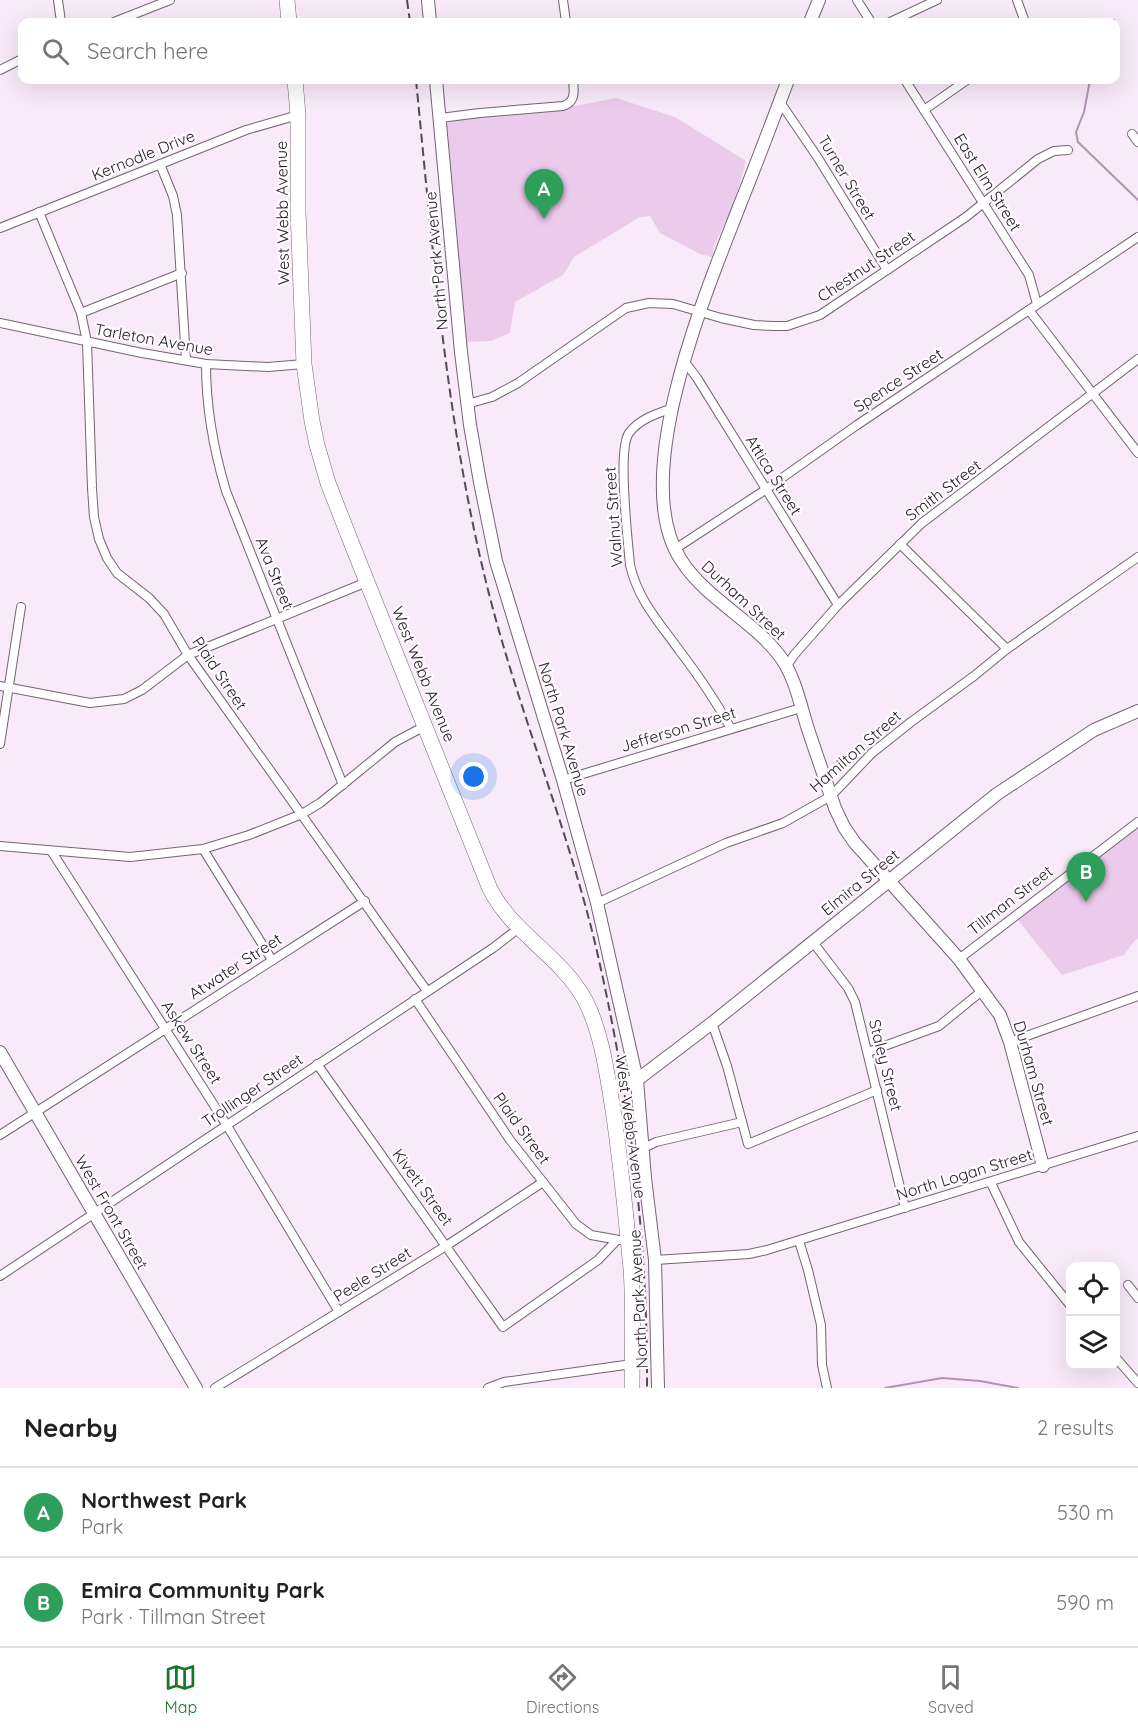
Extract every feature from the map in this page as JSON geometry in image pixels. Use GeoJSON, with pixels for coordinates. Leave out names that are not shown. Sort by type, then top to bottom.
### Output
{"type":"FeatureCollection","features":[{"type":"Feature","properties":{"kind":"highway"},"geometry":{"type":"LineString","coordinates":[[287,0],[289,18]]}},
{"type":"Feature","properties":{"kind":"highway","name":"West Webb Avenue"},"geometry":{"type":"LineString","coordinates":[[294,84],[298,115],[298,211],[304,364],[312,421],[321,459],[367,582],[490,889],[502,909],[565,973],[583,997],[597,1029],[609,1087],[622,1241],[633,1329],[632,1388]]}},
{"type":"Feature","properties":{"kind":"street"},"geometry":{"type":"LineString","coordinates":[[58,0],[60,18]]}},
{"type":"Feature","properties":{"kind":"street"},"geometry":{"type":"LineString","coordinates":[[124,18],[170,0]]}},
{"type":"Feature","properties":{"kind":"street"},"geometry":{"type":"LineString","coordinates":[[428,0],[430,18]]}},
{"type":"Feature","properties":{"kind":"street"},"geometry":{"type":"LineString","coordinates":[[563,0],[565,18]]}},
{"type":"Feature","properties":{"kind":"street"},"geometry":{"type":"LineString","coordinates":[[812,18],[819,0]]}},
{"type":"Feature","properties":{"kind":"street"},"geometry":{"type":"LineString","coordinates":[[857,0],[868,18]]}},
{"type":"Feature","properties":{"kind":"street"},"geometry":{"type":"LineString","coordinates":[[899,18],[937,0]]}},
{"type":"Feature","properties":{"kind":"street"},"geometry":{"type":"LineString","coordinates":[[1017,0],[1024,18]]}},
{"type":"Feature","properties":{"kind":"street"},"geometry":{"type":"LineString","coordinates":[[0,70],[18,61]]}},
{"type":"Feature","properties":{"kind":"street","name":"North Park Avenue"},"geometry":{"type":"LineString","coordinates":[[436,84],[467,404],[480,482],[496,561],[597,903],[637,1080],[642,1149],[655,1260],[658,1388]]}},
{"type":"Feature","properties":{"kind":"street"},"geometry":{"type":"LineString","coordinates":[[440,118],[563,106],[572,100],[573,84]]}},
{"type":"Feature","properties":{"kind":"street","name":"Durham Street"},"geometry":{"type":"LineString","coordinates":[[787,84],[699,311],[684,361],[665,454],[663,490],[667,526],[680,559],[693,577],[772,647],[786,667],[844,827],[855,843],[890,879],[959,959],[1004,1022],[1043,1166]]}},
{"type":"Feature","properties":{"kind":"street","name":"East Elm Street"},"geometry":{"type":"LineString","coordinates":[[908,84],[1029,275],[1037,304]]}},
{"type":"Feature","properties":{"kind":"street"},"geometry":{"type":"LineString","coordinates":[[924,110],[961,84]]}},
{"type":"Feature","properties":{"kind":"street","name":"Turner Street"},"geometry":{"type":"LineString","coordinates":[[780,102],[813,149],[886,270]]}},
{"type":"Feature","properties":{"kind":"street","name":"Kernodle Drive"},"geometry":{"type":"LineString","coordinates":[[0,228],[263,124],[298,115]]}},
{"type":"Feature","properties":{"kind":"street","name":"Chestnut Street"},"geometry":{"type":"LineString","coordinates":[[467,404],[492,397],[518,383],[626,308],[650,303],[674,304],[754,325],[788,326],[820,315],[984,204],[1038,159],[1054,151],[1068,150]]}},
{"type":"Feature","properties":{"kind":"street"},"geometry":{"type":"LineString","coordinates":[[160,164],[173,196],[177,215],[186,360]]}},
{"type":"Feature","properties":{"kind":"street","name":"Plaid Street"},"geometry":{"type":"LineString","coordinates":[[39,212],[81,313],[87,342],[94,517],[99,539],[107,558],[117,573],[149,598],[164,614],[188,655],[427,991]]}},
{"type":"Feature","properties":{"kind":"street","name":"Spence Street"},"geometry":{"type":"LineString","coordinates":[[675,549],[1138,237]]}},
{"type":"Feature","properties":{"kind":"street"},"geometry":{"type":"LineString","coordinates":[[81,313],[182,273]]}},
{"type":"Feature","properties":{"kind":"street"},"geometry":{"type":"LineString","coordinates":[[1029,310],[1138,453]]}},
{"type":"Feature","properties":{"kind":"street","name":"Tarleton Avenue"},"geometry":{"type":"LineString","coordinates":[[0,323],[206,364],[248,367],[304,364]]}},
{"type":"Feature","properties":{"kind":"street","name":"Smith Street"},"geometry":{"type":"LineString","coordinates":[[786,667],[838,605],[922,523],[1138,358]]}},
{"type":"Feature","properties":{"kind":"street","name":"Attica Street"},"geometry":{"type":"LineString","coordinates":[[684,361],[697,378],[838,605]]}},
{"type":"Feature","properties":{"kind":"street","name":"Ava Street"},"geometry":{"type":"LineString","coordinates":[[206,364],[206,379],[220,470],[226,490],[343,785]]}},
{"type":"Feature","properties":{"kind":"street","name":"Walnut Street"},"geometry":{"type":"LineString","coordinates":[[673,408],[637,425],[626,439],[623,458],[630,565],[643,601],[700,680],[731,729]]}},
{"type":"Feature","properties":{"kind":"street"},"geometry":{"type":"LineString","coordinates":[[900,544],[1007,649]]}},
{"type":"Feature","properties":{"kind":"street","name":"Hamilton Street"},"geometry":{"type":"LineString","coordinates":[[597,903],[726,843],[783,823],[831,796],[872,753],[910,722],[1007,649],[1138,557]]}},
{"type":"Feature","properties":{"kind":"street"},"geometry":{"type":"LineString","coordinates":[[4,687],[90,703],[117,701],[142,690],[188,655],[367,582]]}},
{"type":"Feature","properties":{"kind":"street"},"geometry":{"type":"LineString","coordinates":[[0,744],[4,687],[21,607]]}},
{"type":"Feature","properties":{"kind":"street","name":"Jefferson Street"},"geometry":{"type":"LineString","coordinates":[[562,780],[801,708]]}},
{"type":"Feature","properties":{"kind":"street","name":"Elmira Street"},"geometry":{"type":"LineString","coordinates":[[609,1087],[637,1080],[712,1023],[989,800],[1094,730],[1138,711]]}},
{"type":"Feature","properties":{"kind":"street"},"geometry":{"type":"LineString","coordinates":[[0,846],[130,857],[203,849],[249,835],[302,814],[320,803],[395,742],[425,726]]}},
{"type":"Feature","properties":{"kind":"street","name":"Tillman Street"},"geometry":{"type":"LineString","coordinates":[[959,959],[1138,822]]}},
{"type":"Feature","properties":{"kind":"street"},"geometry":{"type":"LineString","coordinates":[[203,849],[272,960]]}},
{"type":"Feature","properties":{"kind":"street","name":"Askew Street"},"geometry":{"type":"LineString","coordinates":[[52,852],[226,1124],[339,1312]]}},
{"type":"Feature","properties":{"kind":"street","name":"Atwater Street"},"geometry":{"type":"LineString","coordinates":[[0,1135],[364,901]]}},
{"type":"Feature","properties":{"kind":"street","name":"Trollinger Street"},"geometry":{"type":"LineString","coordinates":[[0,1276],[493,948],[519,928]]}},
{"type":"Feature","properties":{"kind":"street","name":"Staley Street"},"geometry":{"type":"LineString","coordinates":[[812,941],[853,997],[905,1208]]}},
{"type":"Feature","properties":{"kind":"street"},"geometry":{"type":"LineString","coordinates":[[868,1052],[939,1026],[983,990]]}},
{"type":"Feature","properties":{"kind":"street"},"geometry":{"type":"LineString","coordinates":[[1010,1042],[1138,996]]}},
{"type":"Feature","properties":{"kind":"street","name":"Plaid Street"},"geometry":{"type":"LineString","coordinates":[[415,999],[510,1140],[583,1231],[591,1235],[622,1241]]}},
{"type":"Feature","properties":{"kind":"street"},"geometry":{"type":"LineString","coordinates":[[712,1023],[727,1066],[748,1144],[877,1090]]}},
{"type":"Feature","properties":{"kind":"street","name":"West Front Street"},"geometry":{"type":"LineString","coordinates":[[0,1052],[196,1388]]}},
{"type":"Feature","properties":{"kind":"street","name":"Kivett Street"},"geometry":{"type":"LineString","coordinates":[[317,1064],[503,1327],[622,1241]]}},
{"type":"Feature","properties":{"kind":"street"},"geometry":{"type":"LineString","coordinates":[[642,1149],[656,1142],[742,1122]]}},
{"type":"Feature","properties":{"kind":"street","name":"North Logan Street"},"geometry":{"type":"LineString","coordinates":[[655,1260],[749,1254],[991,1183],[1138,1136]]}},
{"type":"Feature","properties":{"kind":"street","name":"Peele Street"},"geometry":{"type":"LineString","coordinates":[[215,1388],[446,1246],[543,1182]]}},
{"type":"Feature","properties":{"kind":"street"},"geometry":{"type":"LineString","coordinates":[[991,1183],[1019,1242],[1066,1299]]}},
{"type":"Feature","properties":{"kind":"street"},"geometry":{"type":"LineString","coordinates":[[799,1241],[821,1325],[822,1365],[827,1388]]}},
{"type":"Feature","properties":{"kind":"street"},"geometry":{"type":"LineString","coordinates":[[1128,1285],[1138,1298]]}},
{"type":"Feature","properties":{"kind":"street"},"geometry":{"type":"LineString","coordinates":[[1120,1363],[1138,1383]]}},
{"type":"Feature","properties":{"kind":"street"},"geometry":{"type":"LineString","coordinates":[[488,1388],[504,1382],[632,1364]]}},
{"type":"Feature","properties":{"kind":"shaded area"},"geometry":{"type":"Polygon","coordinates":[[[616,98],[675,117],[746,161],[734,204],[714,246],[712,257],[700,254],[660,233],[650,216],[640,217],[574,257],[563,275],[515,302],[510,333],[491,341],[465,342],[444,120],[570,107],[616,98]]]}},
{"type":"Feature","properties":{"kind":"shaded area"},"geometry":{"type":"Polygon","coordinates":[[[1138,825],[1138,939],[1124,955],[1062,975],[1017,919],[1138,825]]]}},
{"type":"Feature","properties":{"kind":"waterway"},"geometry":{"type":"LineString","coordinates":[[1089,84],[1084,112],[1076,132],[1078,142],[1138,200]]}},
{"type":"Feature","properties":{"kind":"waterway"},"geometry":{"type":"LineString","coordinates":[[885,1388],[942,1378],[980,1381],[1018,1388]]}},
{"type":"Feature","properties":{"kind":"railway"},"geometry":{"type":"LineString","coordinates":[[407,0],[409,18]]}},
{"type":"Feature","properties":{"kind":"railway"},"geometry":{"type":"LineString","coordinates":[[416,84],[451,400],[474,527],[500,634],[583,898],[618,1053],[640,1220],[647,1388]]}},
{"type":"Feature","properties":{"kind":"place","name":"Northwest Park"},"geometry":{"type":"Point","coordinates":[544,219]}},
{"type":"Feature","properties":{"kind":"place","name":"Emira Community Park"},"geometry":{"type":"Point","coordinates":[1086,902]}}]}
